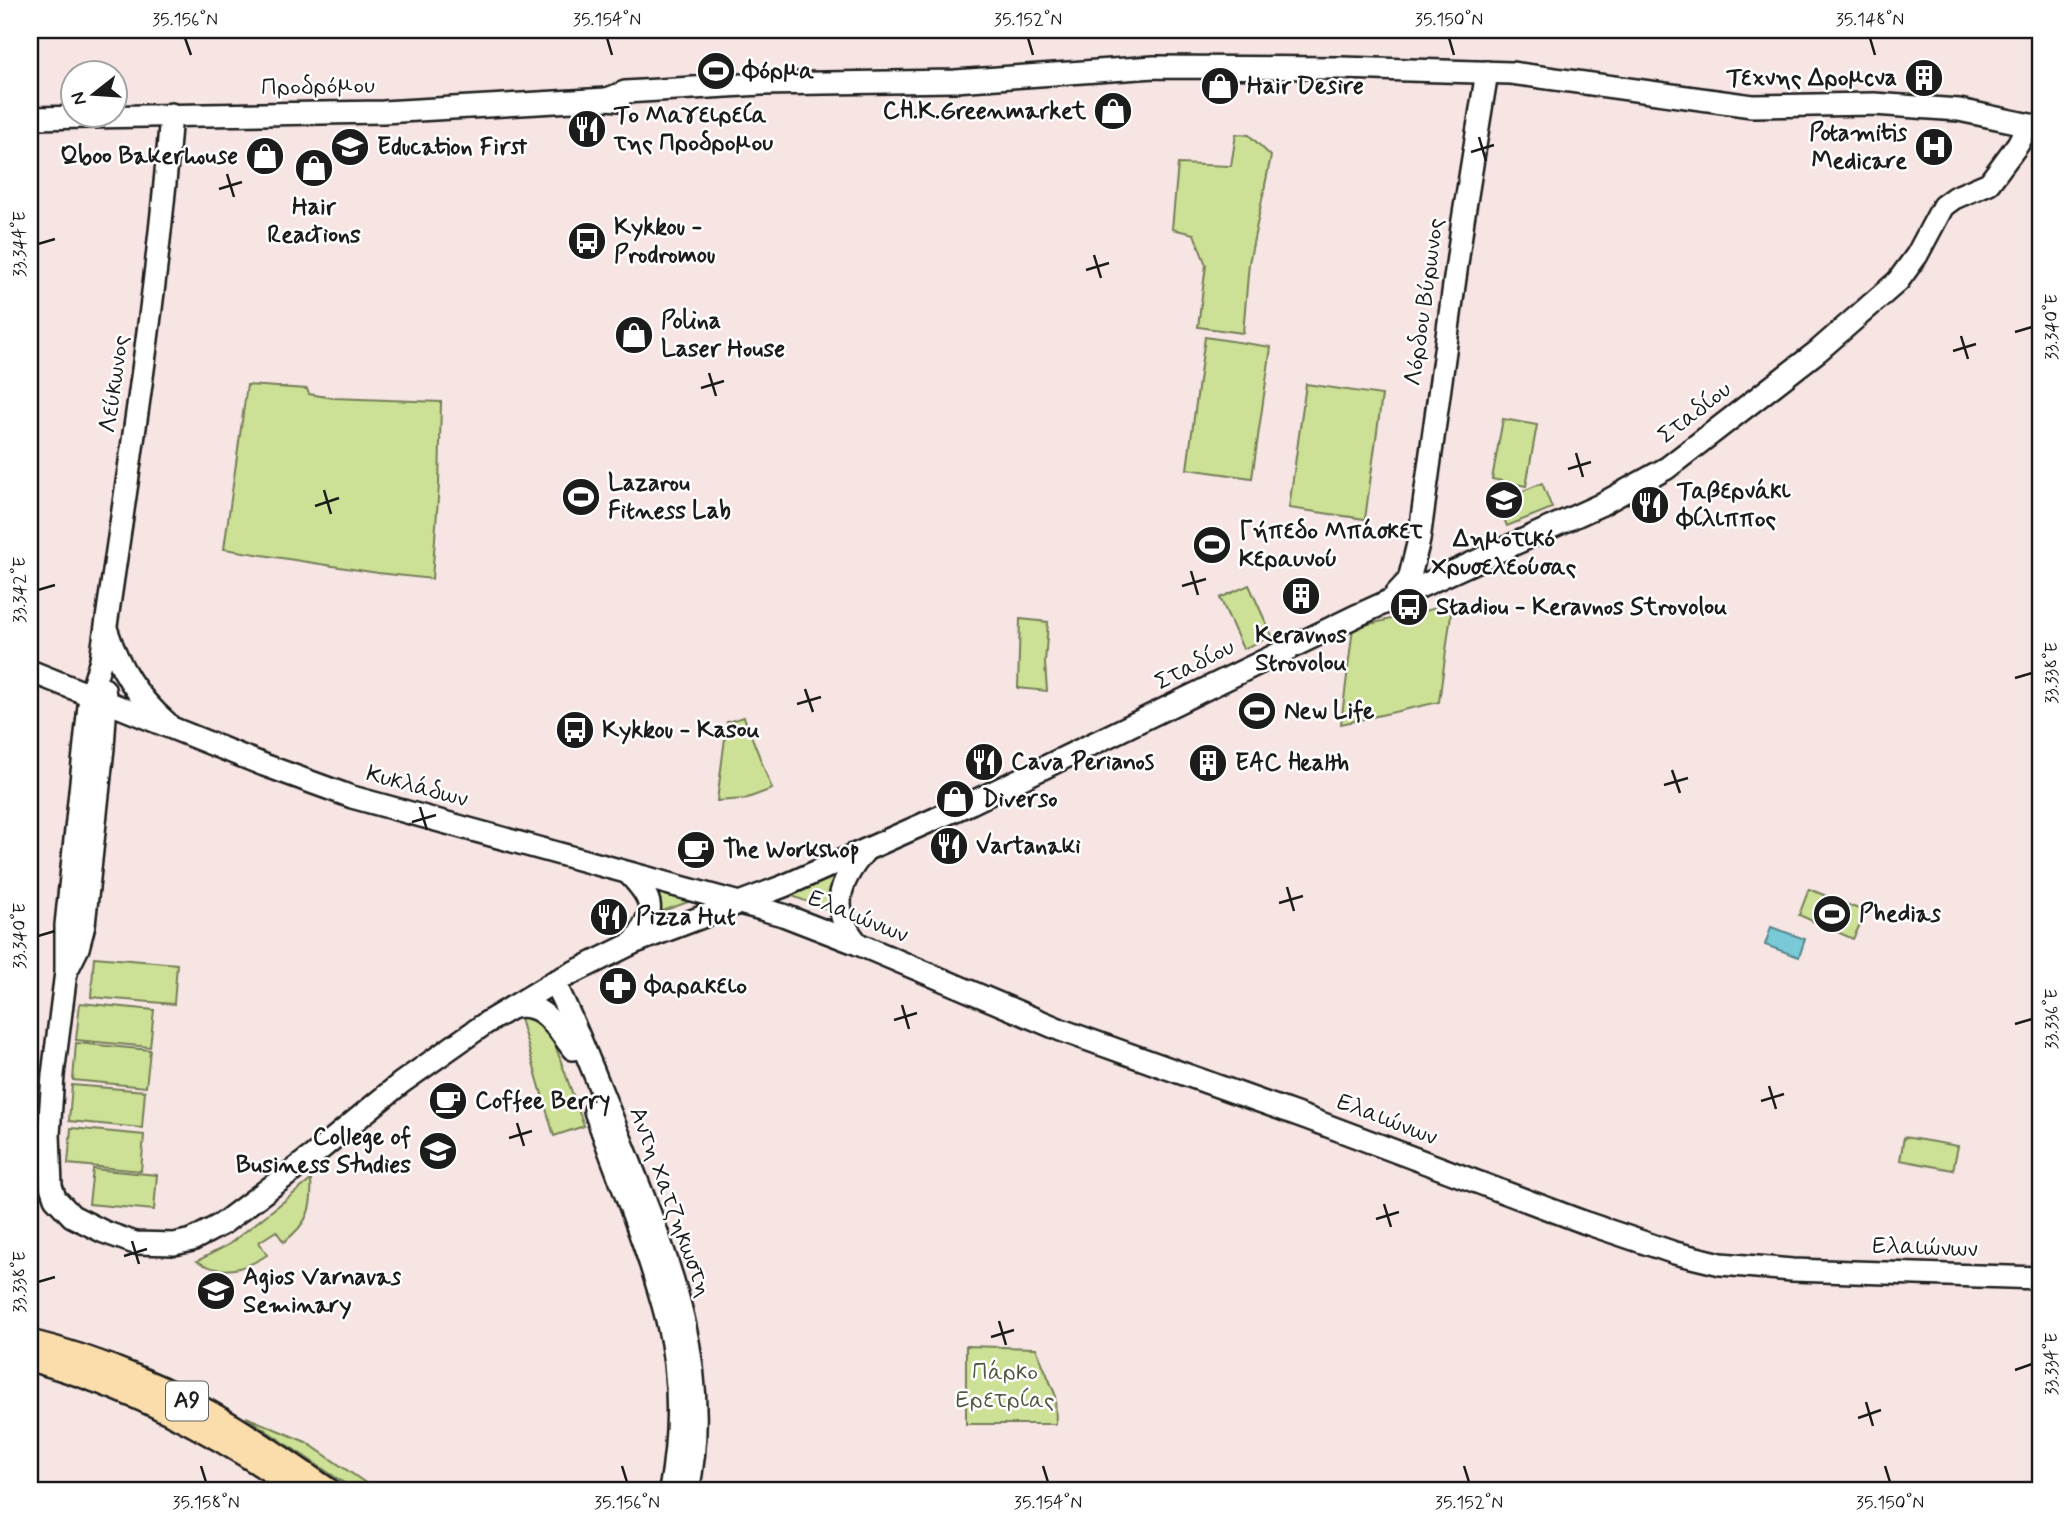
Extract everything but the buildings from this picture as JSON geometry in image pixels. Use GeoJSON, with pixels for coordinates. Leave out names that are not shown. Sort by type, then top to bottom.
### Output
{"type":"FeatureCollection","features":[{"type":"Feature","properties":{"kind":"main road","name":"Προδρόμου"},"geometry":{"type":"LineString","coordinates":[[30,118],[383,112],[764,93],[779,84],[955,81],[1163,67],[1487,72],[1752,106],[1874,104],[1959,110],[2034,126]]}},
{"type":"Feature","properties":{"kind":"main road","name":"Λόρδου Βύρωνος"},"geometry":{"type":"LineString","coordinates":[[1386,602],[1409,580],[1419,540],[1465,207],[1487,72]]}},
{"type":"Feature","properties":{"kind":"main road","name":"Λεύκωνος"},"geometry":{"type":"LineString","coordinates":[[98,699],[103,643],[150,324],[171,114]]}},
{"type":"Feature","properties":{"kind":"main road","name":"Σταδίου"},"geometry":{"type":"LineString","coordinates":[[66,972],[53,1075],[49,1133],[51,1186],[55,1198],[72,1216],[104,1232],[135,1243],[181,1243],[206,1234],[312,1157],[401,1083],[506,1010],[551,984],[634,942],[784,886],[995,792],[1386,602],[1600,505],[1658,473],[1687,454],[1818,351],[1898,281],[1917,255],[1943,206],[1954,198],[1989,183],[2034,126]]}},
{"type":"Feature","properties":{"kind":"main road"},"geometry":{"type":"LineString","coordinates":[[1419,540],[1423,555],[1431,566],[1444,569],[1460,567]]}},
{"type":"Feature","properties":{"kind":"main road"},"geometry":{"type":"LineString","coordinates":[[37,674],[65,677],[77,674],[87,666],[103,643],[128,680],[175,731]]}},
{"type":"Feature","properties":{"kind":"main road","name":"Κυκλάδων"},"geometry":{"type":"LineString","coordinates":[[37,674],[175,731],[352,797],[739,902]]}},
{"type":"Feature","properties":{"kind":"main road"},"geometry":{"type":"LineString","coordinates":[[66,972],[78,948],[84,925],[103,748],[98,699]]}},
{"type":"Feature","properties":{"kind":"main road"},"geometry":{"type":"LineString","coordinates":[[66,972],[66,925],[98,699]]}},
{"type":"Feature","properties":{"kind":"main road"},"geometry":{"type":"LineString","coordinates":[[103,748],[111,734],[118,729],[136,723],[155,722]]}},
{"type":"Feature","properties":{"kind":"main road"},"geometry":{"type":"LineString","coordinates":[[858,944],[845,926],[839,902],[847,876],[865,851]]}},
{"type":"Feature","properties":{"kind":"main road"},"geometry":{"type":"LineString","coordinates":[[628,873],[646,892],[650,903],[650,916],[634,942]]}},
{"type":"Feature","properties":{"kind":"main road","name":"Ελαιώνων"},"geometry":{"type":"LineString","coordinates":[[739,902],[783,915],[858,944],[1061,1030],[1307,1118],[1586,1223],[1675,1253],[1721,1264],[1792,1270],[2040,1278]]}},
{"type":"Feature","properties":{"kind":"main road"},"geometry":{"type":"LineString","coordinates":[[577,1044],[577,990],[601,958]]}},
{"type":"Feature","properties":{"kind":"main road","name":"Αντη Χατζηκωστη"},"geometry":{"type":"LineString","coordinates":[[551,984],[667,1258],[686,1321],[696,1394],[695,1434],[688,1491]]}},
{"type":"Feature","properties":{"kind":"main road"},"geometry":{"type":"LineString","coordinates":[[506,1010],[527,1006],[539,1009],[577,1044]]}},
{"type":"Feature","properties":{"kind":"main road","name":"Αντη Χατζηκωστη"},"geometry":{"type":"LineString","coordinates":[[577,1044],[667,1321],[678,1416],[670,1491]]}},
{"type":"Feature","properties":{"kind":"main road","name":"A9"},"geometry":{"type":"LineString","coordinates":[[30,1342],[108,1367],[182,1399],[232,1426],[330,1491]]}},
{"type":"Feature","properties":{"kind":"main road","name":"A9"},"geometry":{"type":"LineString","coordinates":[[30,1359],[103,1382],[172,1412],[225,1441],[301,1491]]}},
{"type":"Feature","properties":{"kind":"green space"},"geometry":{"type":"Polygon","coordinates":[[[1236,134],[1249,135],[1271,156],[1249,263],[1243,333],[1198,327],[1206,265],[1194,234],[1172,229],[1178,164],[1231,166],[1236,134]]]}},
{"type":"Feature","properties":{"kind":"green space"},"geometry":{"type":"Polygon","coordinates":[[[1205,337],[1271,347],[1252,478],[1187,469],[1205,337]]]}},
{"type":"Feature","properties":{"kind":"green space"},"geometry":{"type":"Polygon","coordinates":[[[1306,384],[1382,395],[1365,519],[1289,508],[1306,384]]]}},
{"type":"Feature","properties":{"kind":"green space"},"geometry":{"type":"Polygon","coordinates":[[[247,385],[307,389],[309,394],[333,398],[441,402],[439,485],[432,579],[224,549],[247,385]]]}},
{"type":"Feature","properties":{"kind":"green space"},"geometry":{"type":"Polygon","coordinates":[[[1503,419],[1537,425],[1526,486],[1492,479],[1503,419]]]}},
{"type":"Feature","properties":{"kind":"green space"},"geometry":{"type":"Polygon","coordinates":[[[1542,483],[1552,508],[1507,526],[1497,502],[1542,483]]]}},
{"type":"Feature","properties":{"kind":"green space"},"geometry":{"type":"Polygon","coordinates":[[[1249,585],[1272,636],[1243,649],[1220,598],[1249,585]]]}},
{"type":"Feature","properties":{"kind":"green space"},"geometry":{"type":"Polygon","coordinates":[[[1449,605],[1451,614],[1439,702],[1341,724],[1353,628],[1449,605]]]}},
{"type":"Feature","properties":{"kind":"green space"},"geometry":{"type":"Polygon","coordinates":[[[1020,619],[1048,622],[1045,663],[1047,691],[1018,688],[1020,619]]]}},
{"type":"Feature","properties":{"kind":"green space"},"geometry":{"type":"Polygon","coordinates":[[[744,717],[772,789],[745,799],[717,801],[727,722],[744,717]]]}},
{"type":"Feature","properties":{"kind":"green space"},"geometry":{"type":"Polygon","coordinates":[[[840,868],[832,911],[784,893],[840,868]]]}},
{"type":"Feature","properties":{"kind":"green space"},"geometry":{"type":"Polygon","coordinates":[[[656,888],[691,901],[660,912],[656,888]]]}},
{"type":"Feature","properties":{"kind":"green space","name":"Phedias"},"geometry":{"type":"Polygon","coordinates":[[[1809,889],[1866,912],[1853,939],[1799,915],[1809,889]]]}},
{"type":"Feature","properties":{"kind":"green space"},"geometry":{"type":"Polygon","coordinates":[[[94,957],[177,964],[174,1004],[91,997],[94,957]]]}},
{"type":"Feature","properties":{"kind":"green space"},"geometry":{"type":"Polygon","coordinates":[[[80,1003],[154,1010],[150,1047],[76,1040],[80,1003]]]}},
{"type":"Feature","properties":{"kind":"green space"},"geometry":{"type":"Polygon","coordinates":[[[526,1012],[549,1028],[584,1126],[554,1136],[519,1015],[526,1012]]]}},
{"type":"Feature","properties":{"kind":"green space"},"geometry":{"type":"Polygon","coordinates":[[[76,1043],[150,1050],[146,1087],[73,1080],[76,1043]]]}},
{"type":"Feature","properties":{"kind":"green space"},"geometry":{"type":"Polygon","coordinates":[[[72,1085],[145,1091],[142,1128],[69,1121],[72,1085]]]}},
{"type":"Feature","properties":{"kind":"green space"},"geometry":{"type":"Polygon","coordinates":[[[71,1128],[144,1135],[141,1171],[68,1164],[71,1128]]]}},
{"type":"Feature","properties":{"kind":"green space"},"geometry":{"type":"Polygon","coordinates":[[[1904,1137],[1958,1146],[1953,1170],[1900,1160],[1904,1137]]]}},
{"type":"Feature","properties":{"kind":"green space"},"geometry":{"type":"Polygon","coordinates":[[[93,1169],[157,1175],[154,1210],[89,1204],[93,1169]]]}},
{"type":"Feature","properties":{"kind":"green space"},"geometry":{"type":"Polygon","coordinates":[[[311,1180],[311,1200],[307,1216],[284,1242],[276,1231],[259,1242],[267,1255],[250,1264],[224,1270],[197,1261],[228,1245],[311,1180]]]}},
{"type":"Feature","properties":{"kind":"green space","name":"Πάρκο Ερετρίας"},"geometry":{"type":"Polygon","coordinates":[[[966,1346],[1036,1348],[1055,1394],[1056,1424],[966,1424],[966,1346]]]}},
{"type":"Feature","properties":{"kind":"green space"},"geometry":{"type":"Polygon","coordinates":[[[246,1417],[306,1442],[377,1491],[356,1491],[246,1417]]]}},
{"type":"Feature","properties":{"kind":"water"},"geometry":{"type":"Polygon","coordinates":[[[1771,927],[1805,939],[1799,957],[1765,945],[1771,927]]]}},
{"type":"Feature","properties":{"kind":"place","name":"Φόρμα"},"geometry":{"type":"Point","coordinates":[716,71]}},
{"type":"Feature","properties":{"kind":"place","name":"Τεχνης Δρομcνa"},"geometry":{"type":"Point","coordinates":[1924,78]}},
{"type":"Feature","properties":{"kind":"place","name":"Hair Desire"},"geometry":{"type":"Point","coordinates":[1220,86]}},
{"type":"Feature","properties":{"kind":"place","name":"CH.K.Greenmarket"},"geometry":{"type":"Point","coordinates":[1113,111]}},
{"type":"Feature","properties":{"kind":"place","name":"Το Μαγειρεία της Προδρομου"},"geometry":{"type":"Point","coordinates":[587,129]}},
{"type":"Feature","properties":{"kind":"place","name":"Education First"},"geometry":{"type":"Point","coordinates":[350,147]}},
{"type":"Feature","properties":{"kind":"place","name":"Potamitis Medicare"},"geometry":{"type":"Point","coordinates":[1934,147]}},
{"type":"Feature","properties":{"kind":"place","name":"Qboo Bakerhouse"},"geometry":{"type":"Point","coordinates":[265,156]}},
{"type":"Feature","properties":{"kind":"place","name":"Hair Reactions"},"geometry":{"type":"Point","coordinates":[314,168]}},
{"type":"Feature","properties":{"kind":"place","name":"Kykkou - Prodromou"},"geometry":{"type":"Point","coordinates":[587,241]}},
{"type":"Feature","properties":{"kind":"place","name":"Polina Laser House"},"geometry":{"type":"Point","coordinates":[634,335]}},
{"type":"Feature","properties":{"kind":"place","name":"Lazarou Fitness Lab"},"geometry":{"type":"Point","coordinates":[581,497]}},
{"type":"Feature","properties":{"kind":"place","name":"Δημοτικό Χρυσελεούσας"},"geometry":{"type":"Point","coordinates":[1504,500]}},
{"type":"Feature","properties":{"kind":"place","name":"Ταβερνάκι Φίλιππος"},"geometry":{"type":"Point","coordinates":[1650,505]}},
{"type":"Feature","properties":{"kind":"place","name":"Γήπεδο Μπάσκετ Κεραυνού"},"geometry":{"type":"Point","coordinates":[1212,545]}},
{"type":"Feature","properties":{"kind":"place","name":"Keravnos Strovolou"},"geometry":{"type":"Point","coordinates":[1301,596]}},
{"type":"Feature","properties":{"kind":"place","name":"Stadiou - Keravnos Strovolou"},"geometry":{"type":"Point","coordinates":[1409,607]}},
{"type":"Feature","properties":{"kind":"place","name":"New Life"},"geometry":{"type":"Point","coordinates":[1257,711]}},
{"type":"Feature","properties":{"kind":"place","name":"Kykkou - Kasou"},"geometry":{"type":"Point","coordinates":[575,730]}},
{"type":"Feature","properties":{"kind":"place","name":"Cava Perianos"},"geometry":{"type":"Point","coordinates":[984,762]}},
{"type":"Feature","properties":{"kind":"place","name":"EAC Health"},"geometry":{"type":"Point","coordinates":[1208,763]}},
{"type":"Feature","properties":{"kind":"place","name":"Diverso"},"geometry":{"type":"Point","coordinates":[955,799]}},
{"type":"Feature","properties":{"kind":"place","name":"Vartanaki"},"geometry":{"type":"Point","coordinates":[949,846]}},
{"type":"Feature","properties":{"kind":"place","name":"The Workshop"},"geometry":{"type":"Point","coordinates":[696,850]}},
{"type":"Feature","properties":{"kind":"place","name":"Phedias"},"geometry":{"type":"Point","coordinates":[1832,914]}},
{"type":"Feature","properties":{"kind":"place","name":"Pizza Hut"},"geometry":{"type":"Point","coordinates":[609,917]}},
{"type":"Feature","properties":{"kind":"place","name":"Φαρακειο"},"geometry":{"type":"Point","coordinates":[618,986]}},
{"type":"Feature","properties":{"kind":"place","name":"Coffee Berry"},"geometry":{"type":"Point","coordinates":[448,1101]}},
{"type":"Feature","properties":{"kind":"place","name":"College of Business Studies"},"geometry":{"type":"Point","coordinates":[438,1151]}},
{"type":"Feature","properties":{"kind":"place","name":"Agios Varnavas Seminary"},"geometry":{"type":"Point","coordinates":[216,1291]}}]}
